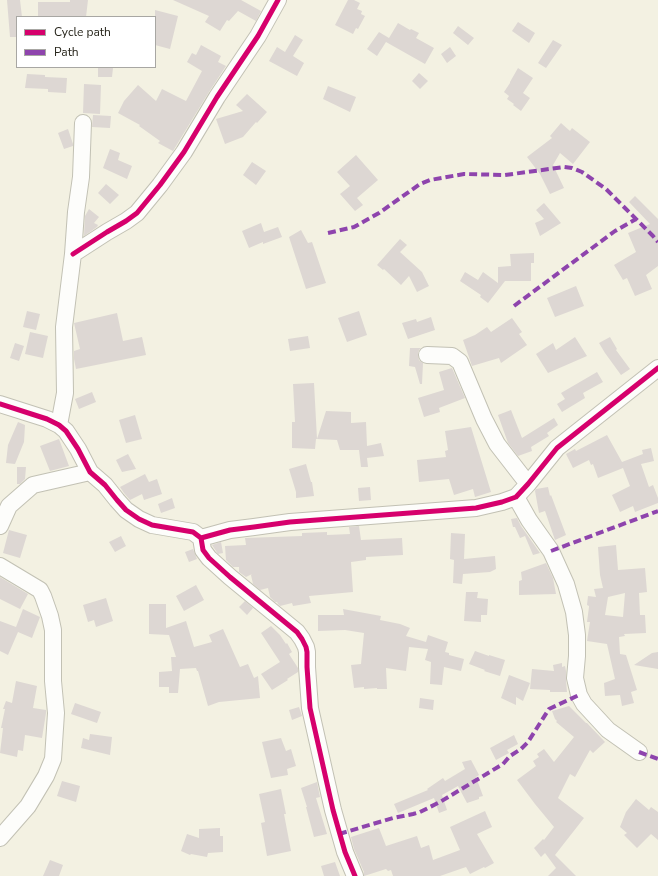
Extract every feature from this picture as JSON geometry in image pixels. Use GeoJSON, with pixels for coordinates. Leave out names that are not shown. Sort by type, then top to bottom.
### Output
{"type":"FeatureCollection","features":[{"type":"Feature","properties":{"kind":"street"},"geometry":{"type":"LineString","coordinates":[[72,254],[137,213],[160,186],[184,152],[217,97],[258,36],[278,0]]}},
{"type":"Feature","properties":{"kind":"street"},"geometry":{"type":"LineString","coordinates":[[59,425],[65,393],[64,327],[81,177],[83,123]]}},
{"type":"Feature","properties":{"kind":"street"},"geometry":{"type":"LineString","coordinates":[[427,355],[452,356],[460,362],[484,419],[497,444],[528,484]]}},
{"type":"Feature","properties":{"kind":"street"},"geometry":{"type":"LineString","coordinates":[[201,538],[230,530],[290,522],[476,508],[516,497],[557,448],[658,368]]}},
{"type":"Feature","properties":{"kind":"street"},"geometry":{"type":"LineString","coordinates":[[0,404],[47,419],[59,425],[66,431],[78,448],[90,472],[105,485],[126,510],[139,519],[152,525],[193,532],[201,538],[203,550],[209,558],[297,632],[306,647],[310,708],[333,810],[345,852],[355,876]]}},
{"type":"Feature","properties":{"kind":"street"},"geometry":{"type":"LineString","coordinates":[[0,526],[9,506],[33,485],[90,472]]}},
{"type":"Feature","properties":{"kind":"street"},"geometry":{"type":"LineString","coordinates":[[516,497],[529,520],[551,551],[566,584],[574,612],[577,635],[575,678],[579,695],[584,704],[608,730],[639,752]]}},
{"type":"Feature","properties":{"kind":"street"},"geometry":{"type":"LineString","coordinates":[[0,566],[40,590],[43,596],[53,630],[52,681],[56,713],[53,759],[46,776],[28,806],[0,838]]}},
{"type":"Feature","properties":{"kind":"building"},"geometry":{"type":"Polygon","coordinates":[[[7,0],[20,0],[22,16],[16,16],[16,37],[10,37],[7,0]]]}},
{"type":"Feature","properties":{"kind":"building"},"geometry":{"type":"Polygon","coordinates":[[[70,0],[88,0],[86,16],[38,16],[38,2],[70,2],[70,0]]]}},
{"type":"Feature","properties":{"kind":"building"},"geometry":{"type":"Polygon","coordinates":[[[173,0],[241,0],[261,11],[256,21],[238,11],[229,21],[227,20],[220,31],[205,22],[209,16],[173,0]]]}},
{"type":"Feature","properties":{"kind":"building"},"geometry":{"type":"Polygon","coordinates":[[[348,0],[354,0],[360,3],[357,9],[362,11],[361,14],[365,16],[358,29],[356,28],[353,34],[335,25],[348,0]]]}},
{"type":"Feature","properties":{"kind":"building"},"geometry":{"type":"Polygon","coordinates":[[[155,10],[178,16],[170,49],[156,45],[155,10]]]}},
{"type":"Feature","properties":{"kind":"building"},"geometry":{"type":"Polygon","coordinates":[[[518,22],[535,33],[529,43],[512,31],[518,22]]]}},
{"type":"Feature","properties":{"kind":"building"},"geometry":{"type":"Polygon","coordinates":[[[398,23],[419,33],[416,38],[434,48],[425,64],[386,42],[377,56],[367,49],[379,32],[389,38],[398,23]]]}},
{"type":"Feature","properties":{"kind":"building"},"geometry":{"type":"Polygon","coordinates":[[[458,26],[474,38],[468,45],[453,33],[458,26]]]}},
{"type":"Feature","properties":{"kind":"building"},"geometry":{"type":"Polygon","coordinates":[[[295,35],[303,40],[293,56],[304,63],[297,76],[269,61],[277,47],[285,52],[295,35]]]}},
{"type":"Feature","properties":{"kind":"building"},"geometry":{"type":"Polygon","coordinates":[[[553,40],[562,45],[546,68],[538,63],[553,40]]]}},
{"type":"Feature","properties":{"kind":"building"},"geometry":{"type":"Polygon","coordinates":[[[201,45],[221,56],[218,62],[226,66],[173,151],[158,143],[160,141],[139,126],[140,125],[118,113],[124,101],[138,85],[156,101],[162,89],[186,101],[202,71],[187,62],[192,53],[196,55],[201,45]]]}},
{"type":"Feature","properties":{"kind":"building"},"geometry":{"type":"Polygon","coordinates":[[[450,47],[456,56],[447,63],[441,54],[450,47]]]}},
{"type":"Feature","properties":{"kind":"building"},"geometry":{"type":"Polygon","coordinates":[[[98,68],[113,68],[112,77],[98,77],[98,68]]]}},
{"type":"Feature","properties":{"kind":"building"},"geometry":{"type":"Polygon","coordinates":[[[518,68],[533,78],[523,93],[530,98],[521,111],[507,99],[509,96],[504,92],[518,68]]]}},
{"type":"Feature","properties":{"kind":"building"},"geometry":{"type":"Polygon","coordinates":[[[419,73],[428,81],[420,89],[412,81],[419,73]]]}},
{"type":"Feature","properties":{"kind":"building"},"geometry":{"type":"Polygon","coordinates":[[[27,74],[67,78],[66,93],[48,92],[48,89],[25,88],[27,74]]]}},
{"type":"Feature","properties":{"kind":"building"},"geometry":{"type":"Polygon","coordinates":[[[84,84],[101,85],[100,114],[83,113],[84,84]]]}},
{"type":"Feature","properties":{"kind":"building"},"geometry":{"type":"Polygon","coordinates":[[[328,86],[356,97],[350,112],[323,99],[328,86]]]}},
{"type":"Feature","properties":{"kind":"building"},"geometry":{"type":"Polygon","coordinates":[[[247,94],[267,112],[243,137],[225,144],[216,119],[243,111],[236,105],[247,94]]]}},
{"type":"Feature","properties":{"kind":"building"},"geometry":{"type":"Polygon","coordinates":[[[93,115],[111,116],[110,128],[92,127],[93,115]]]}},
{"type":"Feature","properties":{"kind":"building"},"geometry":{"type":"Polygon","coordinates":[[[561,123],[570,131],[572,128],[590,142],[573,164],[560,153],[553,165],[564,188],[550,194],[540,174],[527,157],[552,138],[550,136],[561,123]]]}},
{"type":"Feature","properties":{"kind":"building"},"geometry":{"type":"Polygon","coordinates":[[[68,129],[73,146],[64,149],[58,133],[68,129]]]}},
{"type":"Feature","properties":{"kind":"building"},"geometry":{"type":"Polygon","coordinates":[[[110,149],[120,153],[118,160],[132,166],[127,179],[103,168],[110,149]]]}},
{"type":"Feature","properties":{"kind":"building"},"geometry":{"type":"Polygon","coordinates":[[[356,155],[378,180],[357,198],[363,205],[355,211],[340,194],[350,186],[337,172],[356,155]]]}},
{"type":"Feature","properties":{"kind":"building"},"geometry":{"type":"Polygon","coordinates":[[[252,162],[266,171],[256,185],[243,175],[252,162]]]}},
{"type":"Feature","properties":{"kind":"building"},"geometry":{"type":"Polygon","coordinates":[[[106,184],[119,195],[110,204],[98,193],[106,184]]]}},
{"type":"Feature","properties":{"kind":"building"},"geometry":{"type":"Polygon","coordinates":[[[635,196],[658,219],[658,266],[646,275],[652,289],[635,296],[627,278],[623,280],[614,265],[636,252],[628,233],[650,224],[629,202],[635,196]]]}},
{"type":"Feature","properties":{"kind":"building"},"geometry":{"type":"Polygon","coordinates":[[[544,203],[561,223],[540,236],[535,223],[544,219],[536,210],[544,203]]]}},
{"type":"Feature","properties":{"kind":"building"},"geometry":{"type":"Polygon","coordinates":[[[89,209],[99,217],[94,223],[98,225],[84,236],[85,216],[89,209]]]}},
{"type":"Feature","properties":{"kind":"building"},"geometry":{"type":"Polygon","coordinates":[[[261,223],[264,232],[278,227],[282,237],[263,244],[263,242],[249,248],[242,231],[261,223]]]}},
{"type":"Feature","properties":{"kind":"building"},"geometry":{"type":"Polygon","coordinates":[[[301,230],[308,243],[312,242],[326,283],[306,289],[289,237],[301,230]]]}},
{"type":"Feature","properties":{"kind":"building"},"geometry":{"type":"Polygon","coordinates":[[[400,239],[407,245],[400,252],[422,272],[429,286],[417,292],[409,276],[401,285],[384,269],[383,270],[377,265],[400,239]]]}},
{"type":"Feature","properties":{"kind":"building"},"geometry":{"type":"Polygon","coordinates":[[[534,253],[534,263],[531,263],[531,281],[505,281],[488,303],[480,297],[481,295],[460,281],[465,272],[478,280],[483,272],[498,283],[498,267],[511,266],[510,254],[534,253]]]}},
{"type":"Feature","properties":{"kind":"building"},"geometry":{"type":"Polygon","coordinates":[[[576,286],[584,306],[555,317],[547,298],[576,286]]]}},
{"type":"Feature","properties":{"kind":"building"},"geometry":{"type":"Polygon","coordinates":[[[27,311],[40,314],[36,330],[23,327],[27,311]]]}},
{"type":"Feature","properties":{"kind":"building"},"geometry":{"type":"Polygon","coordinates":[[[359,311],[367,335],[347,342],[338,318],[359,311]]]}},
{"type":"Feature","properties":{"kind":"building"},"geometry":{"type":"Polygon","coordinates":[[[117,313],[123,341],[142,337],[146,355],[76,369],[74,351],[80,349],[74,323],[117,313]]]}},
{"type":"Feature","properties":{"kind":"building"},"geometry":{"type":"Polygon","coordinates":[[[431,317],[435,330],[408,339],[402,323],[416,319],[417,322],[431,317]]]}},
{"type":"Feature","properties":{"kind":"building"},"geometry":{"type":"Polygon","coordinates":[[[512,318],[522,332],[519,334],[527,345],[501,363],[499,358],[472,366],[463,340],[475,335],[487,327],[491,332],[512,318]]]}},
{"type":"Feature","properties":{"kind":"building"},"geometry":{"type":"Polygon","coordinates":[[[30,332],[48,336],[43,358],[25,354],[30,332]]]}},
{"type":"Feature","properties":{"kind":"building"},"geometry":{"type":"Polygon","coordinates":[[[308,336],[310,348],[290,351],[288,339],[308,336]]]}},
{"type":"Feature","properties":{"kind":"building"},"geometry":{"type":"Polygon","coordinates":[[[575,337],[587,356],[548,373],[536,354],[553,343],[556,350],[575,337]]]}},
{"type":"Feature","properties":{"kind":"building"},"geometry":{"type":"Polygon","coordinates":[[[610,337],[617,349],[616,350],[630,369],[621,375],[599,343],[610,337]]]}},
{"type":"Feature","properties":{"kind":"building"},"geometry":{"type":"Polygon","coordinates":[[[15,343],[24,346],[19,361],[10,358],[15,343]]]}},
{"type":"Feature","properties":{"kind":"building"},"geometry":{"type":"Polygon","coordinates":[[[410,348],[421,348],[418,355],[419,360],[423,363],[422,384],[420,384],[415,367],[409,366],[410,348]]]}},
{"type":"Feature","properties":{"kind":"building"},"geometry":{"type":"Polygon","coordinates":[[[452,368],[465,398],[439,408],[440,412],[424,417],[418,398],[444,390],[439,372],[452,368]]]}},
{"type":"Feature","properties":{"kind":"building"},"geometry":{"type":"Polygon","coordinates":[[[597,372],[603,382],[583,393],[585,398],[562,412],[557,404],[565,399],[561,393],[597,372]]]}},
{"type":"Feature","properties":{"kind":"building"},"geometry":{"type":"Polygon","coordinates":[[[314,383],[317,439],[315,449],[292,448],[292,422],[295,422],[293,384],[314,383]]]}},
{"type":"Feature","properties":{"kind":"building"},"geometry":{"type":"Polygon","coordinates":[[[92,392],[96,402],[79,409],[75,399],[92,392]]]}},
{"type":"Feature","properties":{"kind":"building"},"geometry":{"type":"Polygon","coordinates":[[[511,410],[522,438],[554,418],[558,425],[547,433],[549,436],[531,447],[532,451],[518,456],[508,443],[498,415],[511,410]]]}},
{"type":"Feature","properties":{"kind":"building"},"geometry":{"type":"Polygon","coordinates":[[[326,411],[351,412],[351,423],[366,422],[367,446],[381,443],[384,456],[367,458],[368,467],[361,467],[359,450],[340,450],[337,440],[317,439],[326,411]]]}},
{"type":"Feature","properties":{"kind":"building"},"geometry":{"type":"Polygon","coordinates":[[[135,415],[142,439],[126,443],[119,420],[135,415]]]}},
{"type":"Feature","properties":{"kind":"building"},"geometry":{"type":"Polygon","coordinates":[[[18,422],[25,425],[24,442],[15,464],[6,463],[8,445],[18,422]]]}},
{"type":"Feature","properties":{"kind":"building"},"geometry":{"type":"Polygon","coordinates":[[[471,427],[491,492],[475,497],[473,489],[454,495],[449,479],[419,482],[417,460],[446,457],[445,451],[448,450],[445,431],[471,427]]]}},
{"type":"Feature","properties":{"kind":"building"},"geometry":{"type":"Polygon","coordinates":[[[607,435],[622,462],[643,454],[642,450],[651,448],[654,461],[641,464],[649,487],[653,485],[658,498],[658,503],[635,512],[633,506],[620,512],[612,495],[630,486],[623,468],[598,478],[593,464],[591,465],[589,460],[573,468],[566,454],[575,449],[576,451],[607,435]]]}},
{"type":"Feature","properties":{"kind":"building"},"geometry":{"type":"Polygon","coordinates":[[[59,439],[69,466],[50,471],[40,446],[59,439]]]}},
{"type":"Feature","properties":{"kind":"building"},"geometry":{"type":"Polygon","coordinates":[[[128,454],[136,469],[122,472],[116,460],[128,454]]]}},
{"type":"Feature","properties":{"kind":"building"},"geometry":{"type":"Polygon","coordinates":[[[306,464],[312,482],[314,496],[296,498],[296,492],[289,469],[306,464]]]}},
{"type":"Feature","properties":{"kind":"building"},"geometry":{"type":"Polygon","coordinates":[[[17,467],[26,467],[25,479],[20,484],[17,484],[17,467]]]}},
{"type":"Feature","properties":{"kind":"building"},"geometry":{"type":"Polygon","coordinates":[[[145,474],[149,482],[157,479],[162,494],[144,500],[142,494],[130,500],[120,487],[145,474]]]}},
{"type":"Feature","properties":{"kind":"building"},"geometry":{"type":"Polygon","coordinates":[[[370,487],[371,500],[359,501],[358,488],[370,487]]]}},
{"type":"Feature","properties":{"kind":"building"},"geometry":{"type":"Polygon","coordinates":[[[548,487],[550,496],[551,495],[566,535],[555,540],[545,511],[539,513],[535,491],[536,489],[548,487]]]}},
{"type":"Feature","properties":{"kind":"building"},"geometry":{"type":"Polygon","coordinates":[[[172,498],[175,508],[161,513],[158,504],[172,498]]]}},
{"type":"Feature","properties":{"kind":"building"},"geometry":{"type":"Polygon","coordinates":[[[517,518],[540,553],[533,555],[525,536],[520,538],[515,527],[513,527],[511,519],[517,518]]]}},
{"type":"Feature","properties":{"kind":"building"},"geometry":{"type":"Polygon","coordinates":[[[359,526],[361,540],[402,538],[403,555],[366,557],[366,560],[351,562],[353,592],[309,596],[311,603],[293,606],[292,603],[280,606],[270,597],[268,588],[260,590],[253,584],[252,574],[246,577],[239,572],[239,567],[233,567],[226,560],[225,546],[246,545],[245,538],[302,536],[302,533],[327,532],[327,535],[350,534],[349,527],[359,526]]]}},
{"type":"Feature","properties":{"kind":"building"},"geometry":{"type":"Polygon","coordinates":[[[9,530],[27,535],[20,558],[3,553],[9,530]]]}},
{"type":"Feature","properties":{"kind":"building"},"geometry":{"type":"Polygon","coordinates":[[[451,533],[465,534],[464,559],[495,556],[496,569],[490,572],[463,574],[462,584],[453,583],[454,560],[450,559],[451,533]]]}},
{"type":"Feature","properties":{"kind":"building"},"geometry":{"type":"Polygon","coordinates":[[[121,536],[126,546],[115,552],[109,542],[121,536]]]}},
{"type":"Feature","properties":{"kind":"building"},"geometry":{"type":"Polygon","coordinates":[[[221,542],[223,553],[218,554],[212,545],[221,542]]]}},
{"type":"Feature","properties":{"kind":"building"},"geometry":{"type":"Polygon","coordinates":[[[616,545],[618,570],[645,568],[647,592],[639,593],[640,615],[645,615],[646,633],[624,634],[625,636],[619,637],[620,654],[626,655],[637,690],[631,692],[634,703],[622,706],[620,695],[605,696],[604,683],[615,679],[607,644],[587,641],[590,622],[587,622],[589,607],[587,605],[588,596],[596,597],[594,589],[603,588],[600,575],[598,547],[616,545]],[[625,593],[608,597],[605,615],[623,617],[625,593]]]}},
{"type":"Feature","properties":{"kind":"building"},"geometry":{"type":"Polygon","coordinates":[[[193,549],[197,559],[189,562],[185,552],[193,549]]]}},
{"type":"Feature","properties":{"kind":"building"},"geometry":{"type":"Polygon","coordinates":[[[546,563],[553,578],[556,594],[519,595],[519,581],[522,580],[521,572],[546,563]]]}},
{"type":"Feature","properties":{"kind":"building"},"geometry":{"type":"Polygon","coordinates":[[[0,577],[28,594],[20,609],[0,599],[0,577]]]}},
{"type":"Feature","properties":{"kind":"building"},"geometry":{"type":"Polygon","coordinates":[[[196,585],[204,600],[184,611],[176,596],[196,585]]]}},
{"type":"Feature","properties":{"kind":"building"},"geometry":{"type":"Polygon","coordinates":[[[466,592],[478,592],[477,598],[488,599],[487,615],[481,615],[481,622],[464,621],[466,592]]]}},
{"type":"Feature","properties":{"kind":"building"},"geometry":{"type":"Polygon","coordinates":[[[106,598],[113,621],[96,627],[94,620],[88,622],[83,605],[106,598]]]}},
{"type":"Feature","properties":{"kind":"building"},"geometry":{"type":"Polygon","coordinates":[[[245,601],[253,608],[247,615],[239,607],[245,601]]]}},
{"type":"Feature","properties":{"kind":"building"},"geometry":{"type":"Polygon","coordinates":[[[149,604],[166,604],[166,628],[186,621],[194,647],[212,642],[209,635],[223,629],[240,667],[248,664],[254,678],[258,676],[260,698],[219,702],[208,706],[196,668],[180,669],[178,693],[169,693],[169,687],[159,687],[159,672],[172,671],[171,657],[176,657],[169,635],[149,634],[149,604]]]}},
{"type":"Feature","properties":{"kind":"building"},"geometry":{"type":"Polygon","coordinates":[[[23,609],[40,617],[32,638],[18,632],[8,655],[0,651],[0,621],[16,627],[23,609]]]}},
{"type":"Feature","properties":{"kind":"building"},"geometry":{"type":"Polygon","coordinates":[[[343,609],[381,616],[380,620],[400,624],[410,628],[406,636],[426,642],[428,635],[448,642],[445,652],[449,653],[449,655],[464,659],[461,671],[444,667],[442,685],[430,684],[431,662],[425,660],[428,649],[409,647],[406,671],[386,668],[387,689],[364,689],[364,687],[354,688],[351,665],[361,664],[364,633],[345,630],[318,631],[318,615],[344,615],[343,609]]]}},
{"type":"Feature","properties":{"kind":"building"},"geometry":{"type":"Polygon","coordinates":[[[271,626],[286,644],[287,643],[292,652],[289,654],[298,668],[298,672],[272,690],[261,674],[280,662],[261,633],[271,626]]]}},
{"type":"Feature","properties":{"kind":"building"},"geometry":{"type":"Polygon","coordinates":[[[475,651],[505,660],[500,676],[469,664],[475,651]]]}},
{"type":"Feature","properties":{"kind":"building"},"geometry":{"type":"Polygon","coordinates":[[[658,652],[658,669],[634,665],[652,653],[658,652]]]}},
{"type":"Feature","properties":{"kind":"building"},"geometry":{"type":"Polygon","coordinates":[[[562,663],[562,667],[565,666],[566,671],[567,692],[550,692],[550,690],[530,689],[532,669],[554,671],[553,665],[562,663]]]}},
{"type":"Feature","properties":{"kind":"building"},"geometry":{"type":"Polygon","coordinates":[[[509,675],[530,683],[523,701],[516,697],[516,705],[501,698],[509,675]]]}},
{"type":"Feature","properties":{"kind":"building"},"geometry":{"type":"Polygon","coordinates":[[[16,681],[37,686],[33,708],[46,710],[42,738],[25,735],[23,751],[18,750],[17,757],[0,753],[3,728],[1,728],[5,709],[3,709],[6,701],[12,703],[16,681]]]}},
{"type":"Feature","properties":{"kind":"building"},"geometry":{"type":"Polygon","coordinates":[[[420,698],[434,700],[433,710],[419,708],[420,698]]]}},
{"type":"Feature","properties":{"kind":"building"},"geometry":{"type":"Polygon","coordinates":[[[75,703],[101,712],[97,723],[71,714],[75,703]]]}},
{"type":"Feature","properties":{"kind":"building"},"geometry":{"type":"Polygon","coordinates":[[[569,706],[605,742],[593,753],[590,750],[575,777],[570,774],[558,798],[584,818],[555,855],[576,876],[548,876],[556,868],[545,853],[541,857],[534,848],[543,839],[544,840],[554,827],[517,780],[536,766],[533,761],[539,757],[537,754],[544,749],[554,762],[574,737],[556,722],[557,721],[552,711],[569,706]]]}},
{"type":"Feature","properties":{"kind":"building"},"geometry":{"type":"Polygon","coordinates":[[[299,707],[302,716],[292,720],[289,710],[299,707]]]}},
{"type":"Feature","properties":{"kind":"building"},"geometry":{"type":"Polygon","coordinates":[[[90,734],[112,737],[110,755],[81,748],[83,738],[89,740],[90,734]]]}},
{"type":"Feature","properties":{"kind":"building"},"geometry":{"type":"Polygon","coordinates":[[[514,735],[518,744],[507,750],[509,753],[496,760],[490,748],[514,735]]]}},
{"type":"Feature","properties":{"kind":"building"},"geometry":{"type":"Polygon","coordinates":[[[281,738],[286,751],[291,749],[296,766],[287,769],[288,775],[271,778],[262,742],[281,738]]]}},
{"type":"Feature","properties":{"kind":"building"},"geometry":{"type":"Polygon","coordinates":[[[471,760],[479,775],[476,777],[483,796],[479,797],[479,799],[467,803],[458,786],[442,795],[447,810],[439,813],[434,798],[398,813],[394,804],[428,790],[427,789],[443,778],[445,781],[465,769],[462,762],[471,760]]]}},
{"type":"Feature","properties":{"kind":"building"},"geometry":{"type":"Polygon","coordinates":[[[62,781],[80,786],[76,802],[57,796],[62,781]]]}},
{"type":"Feature","properties":{"kind":"building"},"geometry":{"type":"Polygon","coordinates":[[[317,782],[320,797],[316,798],[327,834],[314,837],[301,788],[317,782]]]}},
{"type":"Feature","properties":{"kind":"building"},"geometry":{"type":"Polygon","coordinates":[[[281,789],[291,851],[267,856],[261,823],[265,822],[259,794],[281,789]]]}},
{"type":"Feature","properties":{"kind":"building"},"geometry":{"type":"Polygon","coordinates":[[[636,799],[649,810],[651,807],[658,812],[658,840],[651,834],[637,848],[624,835],[627,833],[620,827],[626,812],[636,799]]]}},
{"type":"Feature","properties":{"kind":"building"},"geometry":{"type":"Polygon","coordinates":[[[485,811],[492,827],[477,834],[494,863],[485,868],[484,867],[470,874],[466,867],[440,876],[393,876],[391,870],[388,871],[386,869],[364,876],[364,872],[354,849],[351,837],[379,828],[386,846],[417,836],[421,848],[429,845],[433,860],[460,850],[450,827],[485,811]]]}},
{"type":"Feature","properties":{"kind":"building"},"geometry":{"type":"Polygon","coordinates":[[[220,828],[220,836],[223,836],[223,852],[208,853],[207,857],[190,855],[181,851],[187,834],[199,838],[199,829],[220,828]]]}},
{"type":"Feature","properties":{"kind":"building"},"geometry":{"type":"Polygon","coordinates":[[[50,860],[63,865],[59,876],[43,876],[50,860]]]}},
{"type":"Feature","properties":{"kind":"building"},"geometry":{"type":"Polygon","coordinates":[[[335,862],[340,876],[324,876],[321,866],[335,862]]]}},
{"type":"Feature","properties":{"kind":"marked path"},"geometry":{"type":"LineString","coordinates":[[328,233],[354,227],[379,213],[420,184],[430,180],[464,174],[505,175],[564,167],[582,172],[606,189],[658,242]]}},
{"type":"Feature","properties":{"kind":"marked path"},"geometry":{"type":"LineString","coordinates":[[514,306],[615,231],[636,219]]}},
{"type":"Feature","properties":{"kind":"marked path"},"geometry":{"type":"LineString","coordinates":[[551,551],[658,511]]}},
{"type":"Feature","properties":{"kind":"marked path"},"geometry":{"type":"LineString","coordinates":[[339,834],[393,818],[420,812],[440,802],[503,764],[510,756],[521,749],[528,742],[549,709],[579,695]]}},
{"type":"Feature","properties":{"kind":"marked path"},"geometry":{"type":"LineString","coordinates":[[639,752],[658,759]]}},
{"type":"Feature","properties":{"kind":"cycle path"},"geometry":{"type":"LineString","coordinates":[[73,254],[137,213],[160,185],[184,152],[217,97],[258,36],[278,0]]}},
{"type":"Feature","properties":{"kind":"cycle path"},"geometry":{"type":"LineString","coordinates":[[0,404],[47,419],[59,425],[66,431],[78,449],[90,472],[105,485],[126,510],[139,519],[152,525],[193,532],[201,538],[230,530],[290,522],[476,508],[516,497],[557,448],[658,368]]}},
{"type":"Feature","properties":{"kind":"cycle path"},"geometry":{"type":"LineString","coordinates":[[201,538],[203,550],[209,558],[297,632],[306,647],[310,708],[333,810],[345,852],[355,876]]}}]}
